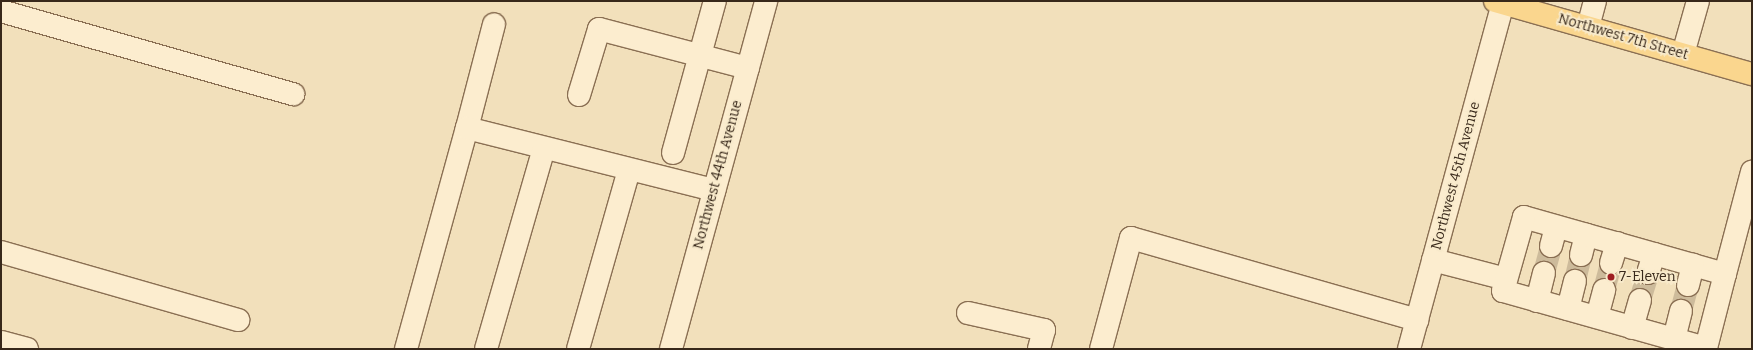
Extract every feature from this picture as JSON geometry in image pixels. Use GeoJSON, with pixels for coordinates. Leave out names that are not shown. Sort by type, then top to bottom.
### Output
{"type":"FeatureCollection","features":[{"type":"Feature","properties":{"kind":"main road","name":"Northwest 7th Street"},"geometry":{"type":"LineString","coordinates":[[1504,3],[1752,74]]}},
{"type":"Feature","properties":{"kind":"street"},"geometry":{"type":"LineString","coordinates":[[673,154],[715,1]]}},
{"type":"Feature","properties":{"kind":"street","name":"Northwest 44th Avenue"},"geometry":{"type":"LineString","coordinates":[[671,349],[766,1]]}},
{"type":"Feature","properties":{"kind":"street"},"geometry":{"type":"LineString","coordinates":[[1588,27],[1595,1]]}},
{"type":"Feature","properties":{"kind":"street"},"geometry":{"type":"LineString","coordinates":[[1683,54],[1698,1]]}},
{"type":"Feature","properties":{"kind":"street","name":"Northwest 45th Avenue"},"geometry":{"type":"LineString","coordinates":[[1411,348],[1433,260],[1504,3]]}},
{"type":"Feature","properties":{"kind":"street"},"geometry":{"type":"LineString","coordinates":[[1,11],[293,94]]}},
{"type":"Feature","properties":{"kind":"street"},"geometry":{"type":"LineString","coordinates":[[406,349],[494,24]]}},
{"type":"Feature","properties":{"kind":"street"},"geometry":{"type":"LineString","coordinates":[[579,96],[599,29],[748,68]]}},
{"type":"Feature","properties":{"kind":"street"},"geometry":{"type":"LineString","coordinates":[[467,128],[629,170],[714,190]]}},
{"type":"Feature","properties":{"kind":"street"},"geometry":{"type":"LineString","coordinates":[[486,349],[544,148]]}},
{"type":"Feature","properties":{"kind":"street"},"geometry":{"type":"LineString","coordinates":[[578,349],[629,170]]}},
{"type":"Feature","properties":{"kind":"street"},"geometry":{"type":"LineString","coordinates":[[1725,274],[1690,275],[1584,245],[1553,236],[1524,217],[1503,291],[1706,348],[1752,172]]}},
{"type":"Feature","properties":{"kind":"street"},"geometry":{"type":"LineString","coordinates":[[1101,349],[1131,238],[1417,320]]}},
{"type":"Feature","properties":{"kind":"street"},"geometry":{"type":"LineString","coordinates":[[1,252],[238,320]]}},
{"type":"Feature","properties":{"kind":"street"},"geometry":{"type":"LineString","coordinates":[[1433,260],[1506,279]]}},
{"type":"Feature","properties":{"kind":"street"},"geometry":{"type":"LineString","coordinates":[[1536,301],[1544,273]]}},
{"type":"Feature","properties":{"kind":"street"},"geometry":{"type":"LineString","coordinates":[[1568,309],[1575,281]]}},
{"type":"Feature","properties":{"kind":"street"},"geometry":{"type":"LineString","coordinates":[[1597,317],[1604,290]]}},
{"type":"Feature","properties":{"kind":"street"},"geometry":{"type":"LineString","coordinates":[[1632,328],[1640,300]]}},
{"type":"Feature","properties":{"kind":"street"},"geometry":{"type":"LineString","coordinates":[[1674,339],[1681,311]]}},
{"type":"Feature","properties":{"kind":"street"},"geometry":{"type":"LineString","coordinates":[[968,313],[1044,330],[1039,349]]}},
{"type":"Feature","properties":{"kind":"street"},"geometry":{"type":"LineString","coordinates":[[1,342],[27,349]]}},
{"type":"Feature","properties":{"kind":"tunnel"},"geometry":{"type":"LineString","coordinates":[[1544,273],[1551,246]]}},
{"type":"Feature","properties":{"kind":"tunnel"},"geometry":{"type":"LineString","coordinates":[[1575,281],[1581,255]]}},
{"type":"Feature","properties":{"kind":"tunnel"},"geometry":{"type":"LineString","coordinates":[[1604,290],[1611,263]]}},
{"type":"Feature","properties":{"kind":"tunnel"},"geometry":{"type":"LineString","coordinates":[[1640,300],[1648,273]]}},
{"type":"Feature","properties":{"kind":"tunnel"},"geometry":{"type":"LineString","coordinates":[[1681,311],[1688,285]]}},
{"type":"Feature","properties":{"kind":"place","name":"7-Eleven"},"geometry":{"type":"Point","coordinates":[1611,277]}}]}
